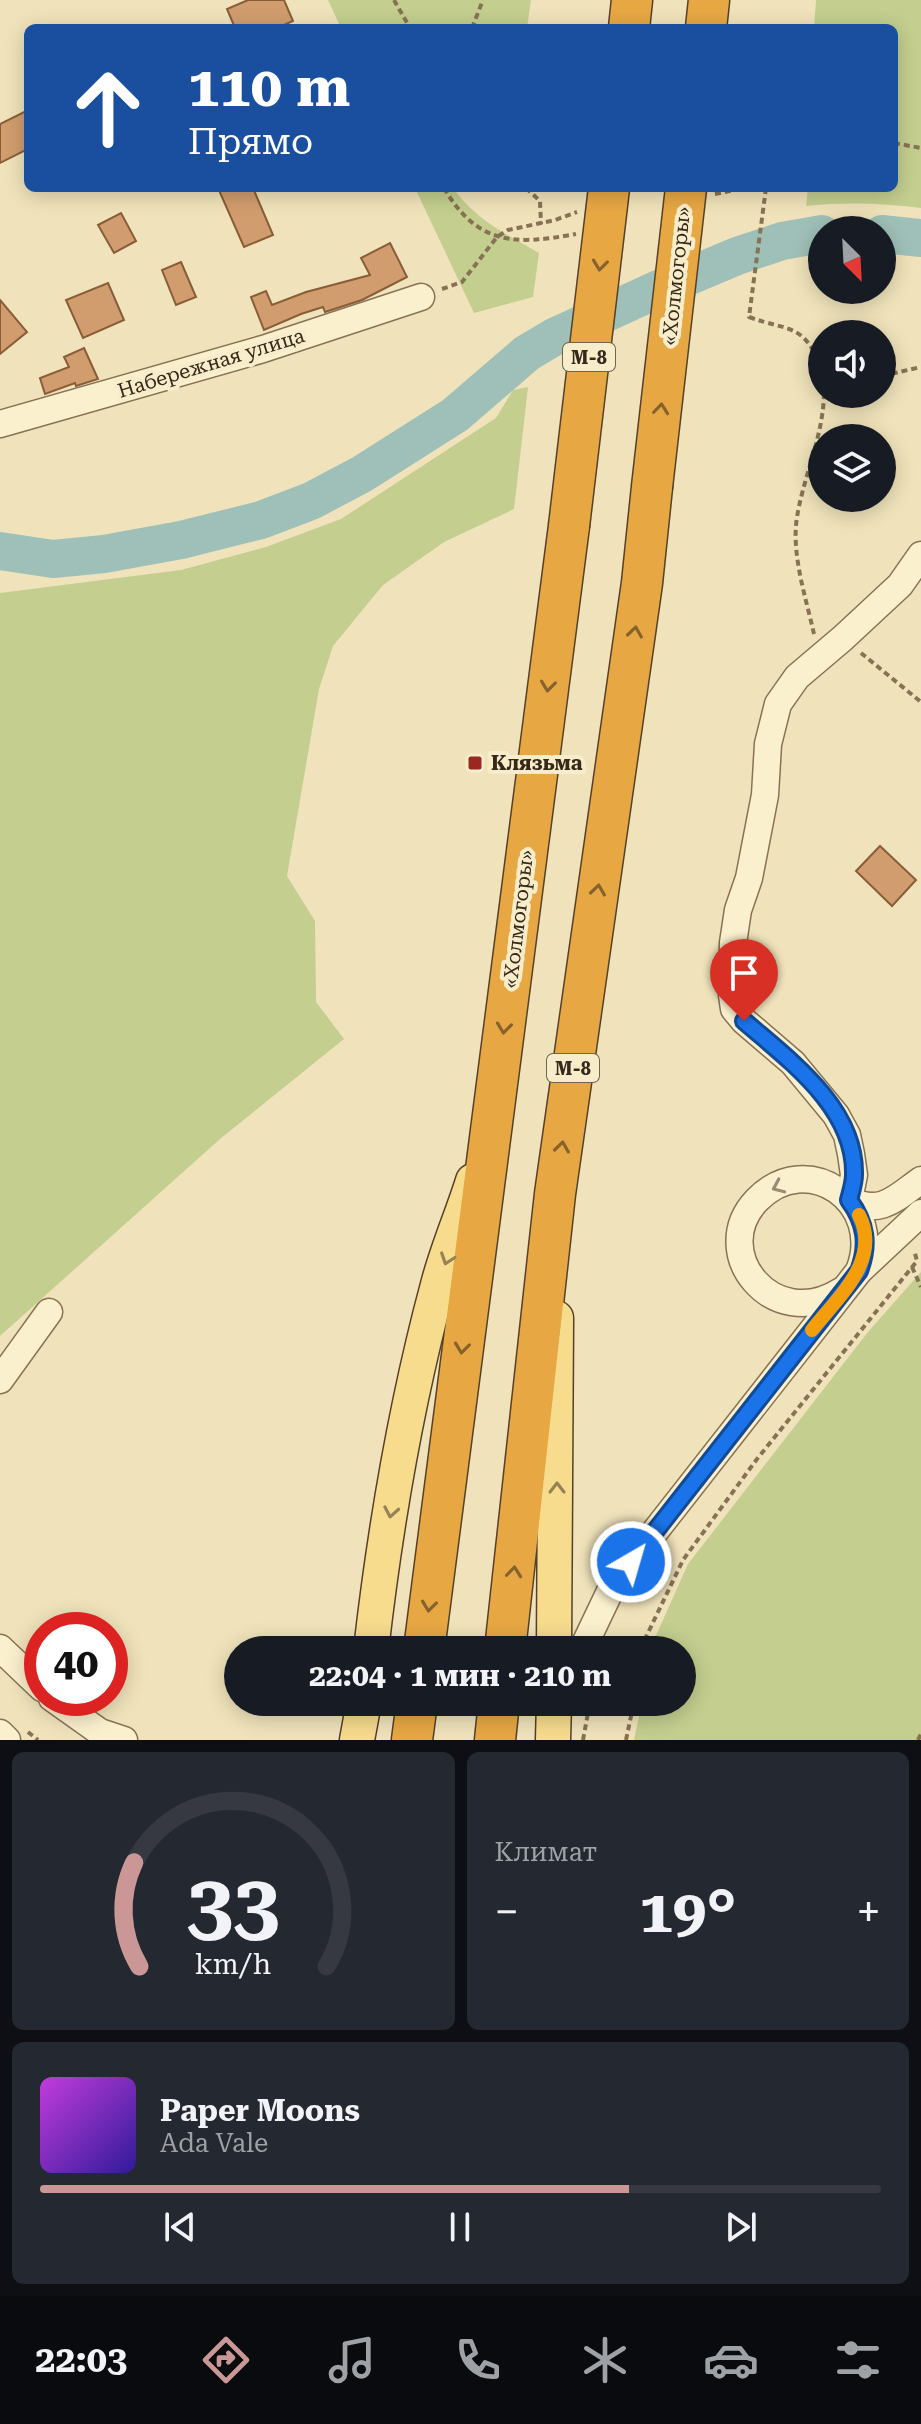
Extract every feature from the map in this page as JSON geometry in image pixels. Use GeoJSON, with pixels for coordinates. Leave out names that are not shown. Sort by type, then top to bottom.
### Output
{"type":"FeatureCollection","features":[{"type":"Feature","properties":{"kind":"highway"},"geometry":{"type":"LineString","coordinates":[[629,24],[632,0]]}},
{"type":"Feature","properties":{"kind":"highway"},"geometry":{"type":"LineString","coordinates":[[706,24],[709,0]]}},
{"type":"Feature","properties":{"kind":"highway","name":"«Холмогоры»"},"geometry":{"type":"LineString","coordinates":[[507,1636],[555,1194],[642,583],[686,192]]}},
{"type":"Feature","properties":{"kind":"highway","name":"«Холмогоры»"},"geometry":{"type":"LineString","coordinates":[[426,1636],[569,526],[596,199]]}},
{"type":"Feature","properties":{"kind":"highway"},"geometry":{"type":"LineString","coordinates":[[412,1740],[415,1716]]}},
{"type":"Feature","properties":{"kind":"highway"},"geometry":{"type":"LineString","coordinates":[[495,1740],[498,1716]]}},
{"type":"Feature","properties":{"kind":"main road"},"geometry":{"type":"LineString","coordinates":[[373,1636],[380,1572],[407,1421],[438,1283],[490,1132]]}},
{"type":"Feature","properties":{"kind":"main road"},"geometry":{"type":"LineString","coordinates":[[554,1636],[557,1502],[555,1194]]}},
{"type":"Feature","properties":{"kind":"main road"},"geometry":{"type":"LineString","coordinates":[[357,1740],[361,1716]]}},
{"type":"Feature","properties":{"kind":"main road"},"geometry":{"type":"LineString","coordinates":[[554,1716],[554,1740]]}},
{"type":"Feature","properties":{"kind":"street","name":"Набережная улица"},"geometry":{"type":"LineString","coordinates":[[0,424],[263,349],[421,297]]}},
{"type":"Feature","properties":{"kind":"street"},"geometry":{"type":"LineString","coordinates":[[921,555],[900,585],[797,677],[778,704],[768,744],[765,795],[733,943],[734,1009],[817,1089],[847,1135],[854,1175],[849,1200],[862,1221],[866,1248],[852,1280],[815,1304],[792,1304],[766,1293],[749,1274],[741,1251],[741,1232],[758,1199],[782,1184],[798,1180],[820,1182],[849,1200],[872,1208],[889,1203],[921,1180]]}},
{"type":"Feature","properties":{"kind":"street"},"geometry":{"type":"LineString","coordinates":[[589,1636],[613,1585],[852,1280],[921,1213]]}},
{"type":"Feature","properties":{"kind":"street"},"geometry":{"type":"LineString","coordinates":[[0,1380],[49,1312]]}},
{"type":"Feature","properties":{"kind":"street"},"geometry":{"type":"LineString","coordinates":[[0,1648],[24,1671]]}},
{"type":"Feature","properties":{"kind":"street"},"geometry":{"type":"LineString","coordinates":[[77,1716],[100,1732],[124,1740]]}},
{"type":"Feature","properties":{"kind":"street"},"geometry":{"type":"LineString","coordinates":[[554,1740],[562,1716]]}},
{"type":"Feature","properties":{"kind":"street"},"geometry":{"type":"LineString","coordinates":[[0,1733],[7,1740]]}},
{"type":"Feature","properties":{"kind":"path"},"geometry":{"type":"LineString","coordinates":[[394,0],[408,24]]}},
{"type":"Feature","properties":{"kind":"path"},"geometry":{"type":"LineString","coordinates":[[474,24],[483,0]]}},
{"type":"Feature","properties":{"kind":"path"},"geometry":{"type":"LineString","coordinates":[[898,144],[921,148]]}},
{"type":"Feature","properties":{"kind":"path"},"geometry":{"type":"LineString","coordinates":[[446,192],[455,207],[497,237]]}},
{"type":"Feature","properties":{"kind":"path"},"geometry":{"type":"LineString","coordinates":[[530,192],[540,201],[541,224]]}},
{"type":"Feature","properties":{"kind":"path"},"geometry":{"type":"LineString","coordinates":[[765,192],[749,317],[767,324],[789,327],[808,342]]}},
{"type":"Feature","properties":{"kind":"path"},"geometry":{"type":"LineString","coordinates":[[421,297],[462,282],[497,237],[508,230],[541,224],[596,199]]}},
{"type":"Feature","properties":{"kind":"path"},"geometry":{"type":"LineString","coordinates":[[896,373],[921,367]]}},
{"type":"Feature","properties":{"kind":"path"},"geometry":{"type":"LineString","coordinates":[[818,658],[805,595],[797,518],[823,408]]}},
{"type":"Feature","properties":{"kind":"path"},"geometry":{"type":"LineString","coordinates":[[843,638],[921,702]]}},
{"type":"Feature","properties":{"kind":"path"},"geometry":{"type":"LineString","coordinates":[[646,1636],[683,1560],[757,1459],[917,1261],[911,1238]]}},
{"type":"Feature","properties":{"kind":"path"},"geometry":{"type":"LineString","coordinates":[[912,1267],[921,1287]]}},
{"type":"Feature","properties":{"kind":"path"},"geometry":{"type":"LineString","coordinates":[[583,1740],[587,1716]]}},
{"type":"Feature","properties":{"kind":"path"},"geometry":{"type":"LineString","coordinates":[[626,1740],[631,1716]]}},
{"type":"Feature","properties":{"kind":"path"},"geometry":{"type":"LineString","coordinates":[[918,1740],[921,1734]]}},
{"type":"Feature","properties":{"kind":"green space"},"geometry":{"type":"Polygon","coordinates":[[[328,0],[531,0],[528,24],[339,24],[328,0]]]}},
{"type":"Feature","properties":{"kind":"green space"},"geometry":{"type":"Polygon","coordinates":[[[816,0],[921,0],[921,208],[864,204],[806,206],[808,192],[898,192],[898,24],[814,24],[816,0]]]}},
{"type":"Feature","properties":{"kind":"green space"},"geometry":{"type":"Polygon","coordinates":[[[417,192],[456,192],[482,218],[539,253],[533,297],[474,313],[417,192]]]}},
{"type":"Feature","properties":{"kind":"green space"},"geometry":{"type":"Polygon","coordinates":[[[528,387],[514,509],[444,542],[383,585],[333,646],[319,689],[287,876],[315,921],[316,1002],[344,1039],[220,1139],[0,1336],[0,593],[181,570],[266,547],[341,519],[496,418],[513,390],[528,387]]]}},
{"type":"Feature","properties":{"kind":"green space"},"geometry":{"type":"Polygon","coordinates":[[[921,1272],[921,1740],[634,1740],[639,1716],[696,1716],[696,1636],[656,1636],[688,1564],[868,1332],[921,1272]]]}},
{"type":"Feature","properties":{"kind":"building"},"geometry":{"type":"Polygon","coordinates":[[[248,0],[284,0],[293,21],[286,24],[233,24],[227,9],[248,0]]]}},
{"type":"Feature","properties":{"kind":"building"},"geometry":{"type":"Polygon","coordinates":[[[24,112],[24,151],[0,163],[0,124],[24,112]]]}},
{"type":"Feature","properties":{"kind":"building"},"geometry":{"type":"Polygon","coordinates":[[[220,192],[255,192],[273,235],[244,247],[220,192]]]}},
{"type":"Feature","properties":{"kind":"building"},"geometry":{"type":"Polygon","coordinates":[[[121,213],[136,241],[114,253],[98,225],[121,213]]]}},
{"type":"Feature","properties":{"kind":"building"},"geometry":{"type":"Polygon","coordinates":[[[390,243],[407,277],[362,300],[325,312],[323,307],[264,330],[251,297],[266,291],[272,305],[306,292],[370,275],[361,258],[390,243]]]}},
{"type":"Feature","properties":{"kind":"building"},"geometry":{"type":"Polygon","coordinates":[[[181,262],[196,297],[176,305],[162,270],[181,262]]]}},
{"type":"Feature","properties":{"kind":"building"},"geometry":{"type":"Polygon","coordinates":[[[108,283],[124,320],[83,338],[66,300],[108,283]]]}},
{"type":"Feature","properties":{"kind":"building"},"geometry":{"type":"Polygon","coordinates":[[[0,300],[27,332],[0,354],[0,300]]]}},
{"type":"Feature","properties":{"kind":"building"},"geometry":{"type":"Polygon","coordinates":[[[84,348],[98,379],[76,386],[75,383],[45,394],[40,378],[69,367],[64,357],[84,348]]]}},
{"type":"Feature","properties":{"kind":"building"},"geometry":{"type":"Polygon","coordinates":[[[880,846],[916,880],[892,906],[856,871],[880,846]]]}},
{"type":"Feature","properties":{"kind":"waterway","name":"Клязьма"},"geometry":{"type":"LineString","coordinates":[[896,235],[921,238]]}},
{"type":"Feature","properties":{"kind":"waterway","name":"Клязьма"},"geometry":{"type":"LineString","coordinates":[[0,551],[53,559],[104,554],[181,540],[261,520],[311,501],[362,474],[455,415],[527,353],[554,337],[737,256],[782,241],[808,236]]}},
{"type":"Feature","properties":{"kind":"slow traffic"},"geometry":{"type":"LineString","coordinates":[[812,1330],[859,1271],[864,1259],[865,1235],[859,1215]]}},
{"type":"Feature","properties":{"kind":"place","name":"Клязьма"},"geometry":{"type":"Point","coordinates":[475,763]}},
{"type":"Feature","properties":{"kind":"route"},"geometry":{"type":"LineString","coordinates":[[631,1562],[859,1271],[864,1259],[866,1248],[862,1221],[849,1200],[854,1175],[847,1135],[817,1089],[793,1063],[744,1021]]}}]}
